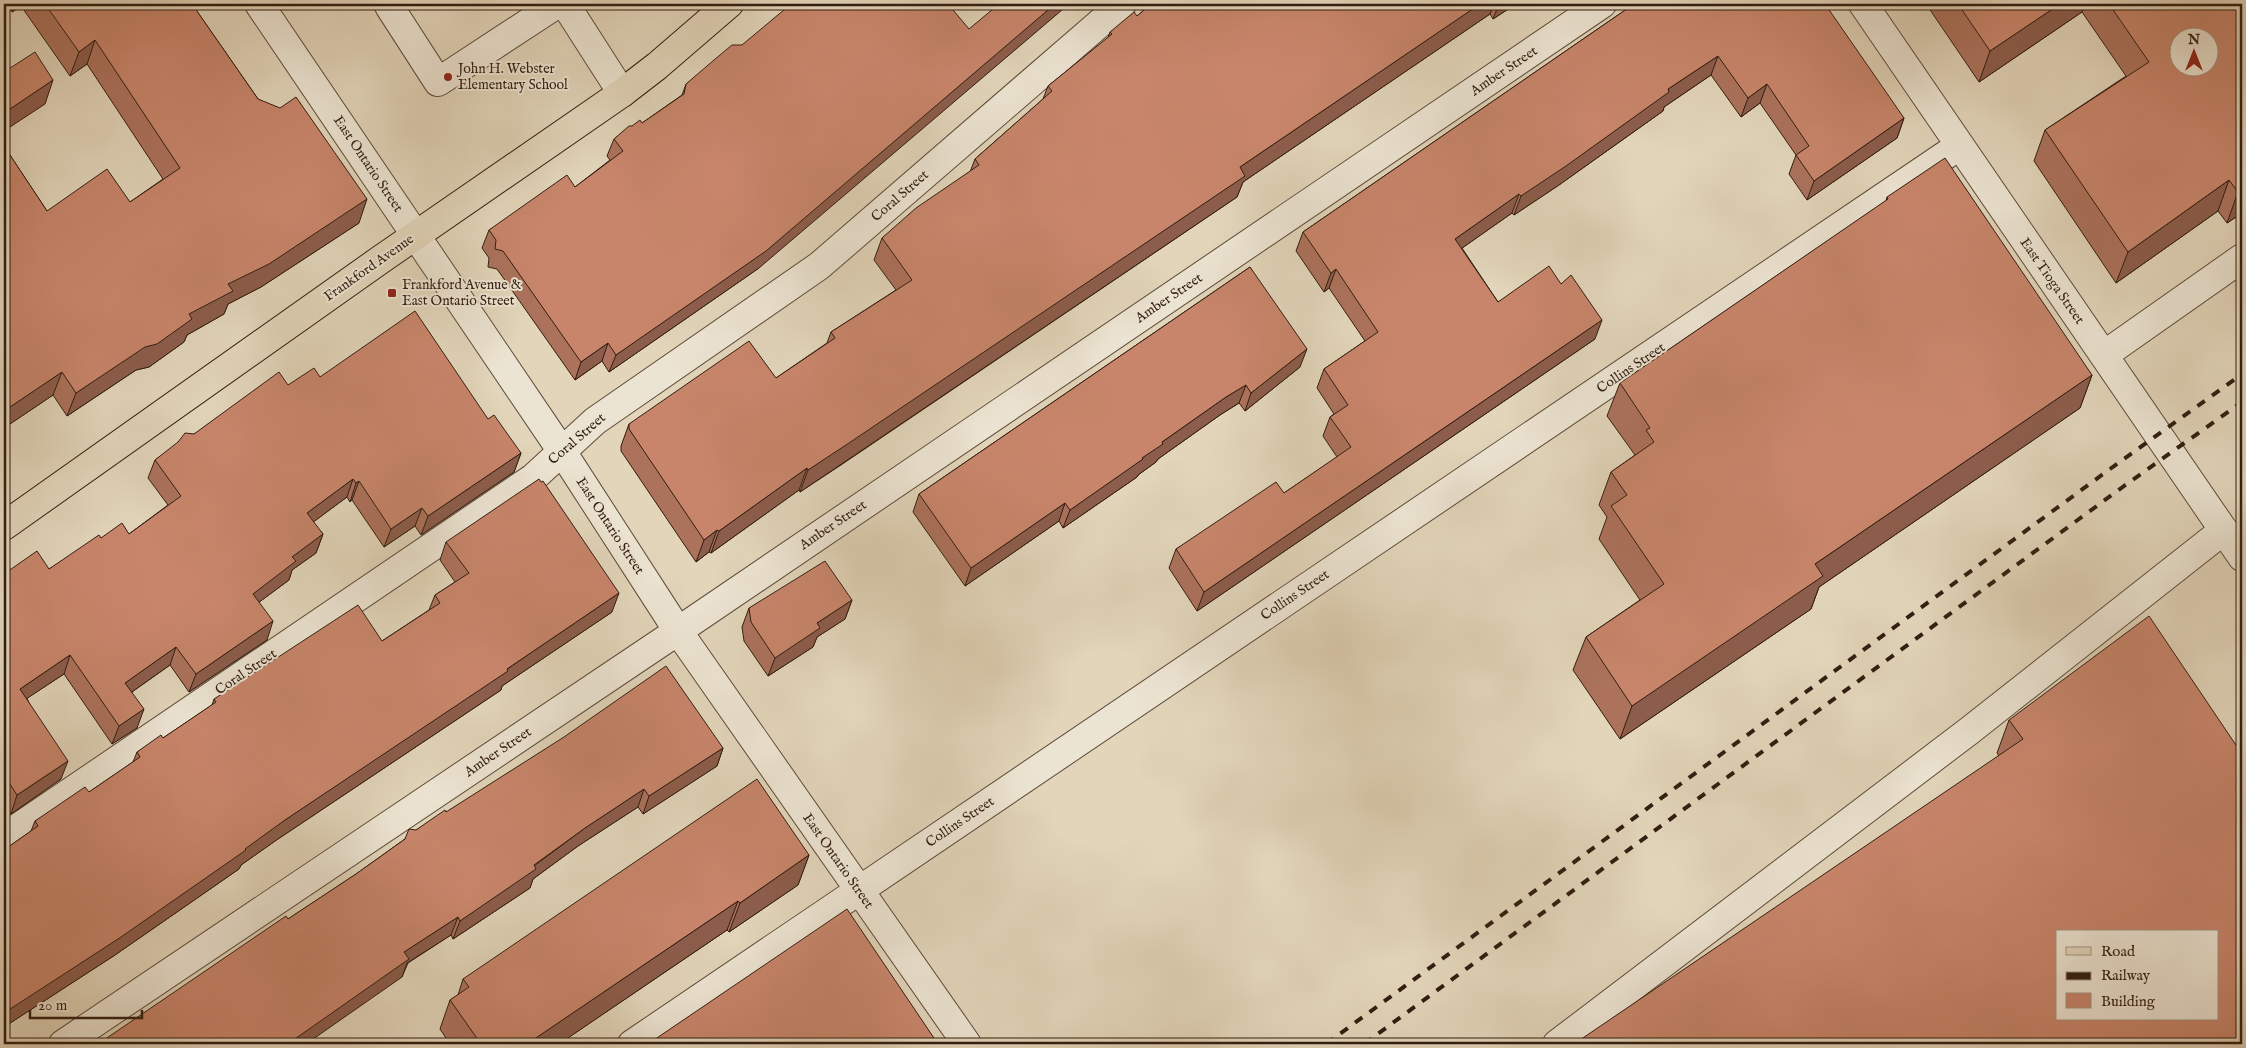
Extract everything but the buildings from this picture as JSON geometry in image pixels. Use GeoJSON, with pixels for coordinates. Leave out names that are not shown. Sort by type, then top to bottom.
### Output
{"type":"FeatureCollection","features":[{"type":"Feature","properties":{"kind":"main road","name":"Frankford Avenue"},"geometry":{"type":"LineString","coordinates":[[4,526],[416,235],[622,93],[657,66],[729,4]]}},
{"type":"Feature","properties":{"kind":"street","name":"East Ontario Street"},"geometry":{"type":"LineString","coordinates":[[259,4],[563,452],[678,631],[858,891],[967,1044]]}},
{"type":"Feature","properties":{"kind":"street"},"geometry":{"type":"LineString","coordinates":[[392,4],[389,6],[438,82],[571,7],[622,93]]}},
{"type":"Feature","properties":{"kind":"street","name":"Coral Street"},"geometry":{"type":"LineString","coordinates":[[4,837],[533,478],[595,421],[820,266],[1122,4]]}},
{"type":"Feature","properties":{"kind":"street","name":"Amber Street"},"geometry":{"type":"LineString","coordinates":[[63,1044],[678,631],[1602,4]]}},
{"type":"Feature","properties":{"kind":"street","name":"East Tioga Street"},"geometry":{"type":"LineString","coordinates":[[1863,4],[2242,557]]}},
{"type":"Feature","properties":{"kind":"street","name":"Collins Street"},"geometry":{"type":"LineString","coordinates":[[632,1044],[1959,146]]}},
{"type":"Feature","properties":{"kind":"street"},"geometry":{"type":"LineString","coordinates":[[2104,355],[2242,258]]}},
{"type":"Feature","properties":{"kind":"street"},"geometry":{"type":"LineString","coordinates":[[1557,1044],[1969,731],[2224,530]]}},
{"type":"Feature","properties":{"kind":"railway"},"geometry":{"type":"LineString","coordinates":[[1326,1044],[2242,374]]}},
{"type":"Feature","properties":{"kind":"railway"},"geometry":{"type":"LineString","coordinates":[[1364,1044],[2124,486],[2242,402]]}},
{"type":"Feature","properties":{"kind":"place","name":"John H. Webster Elementary School"},"geometry":{"type":"Point","coordinates":[448,77]}},
{"type":"Feature","properties":{"kind":"place","name":"Frankford Avenue & East Ontario Street"},"geometry":{"type":"Point","coordinates":[392,293]}}]}
